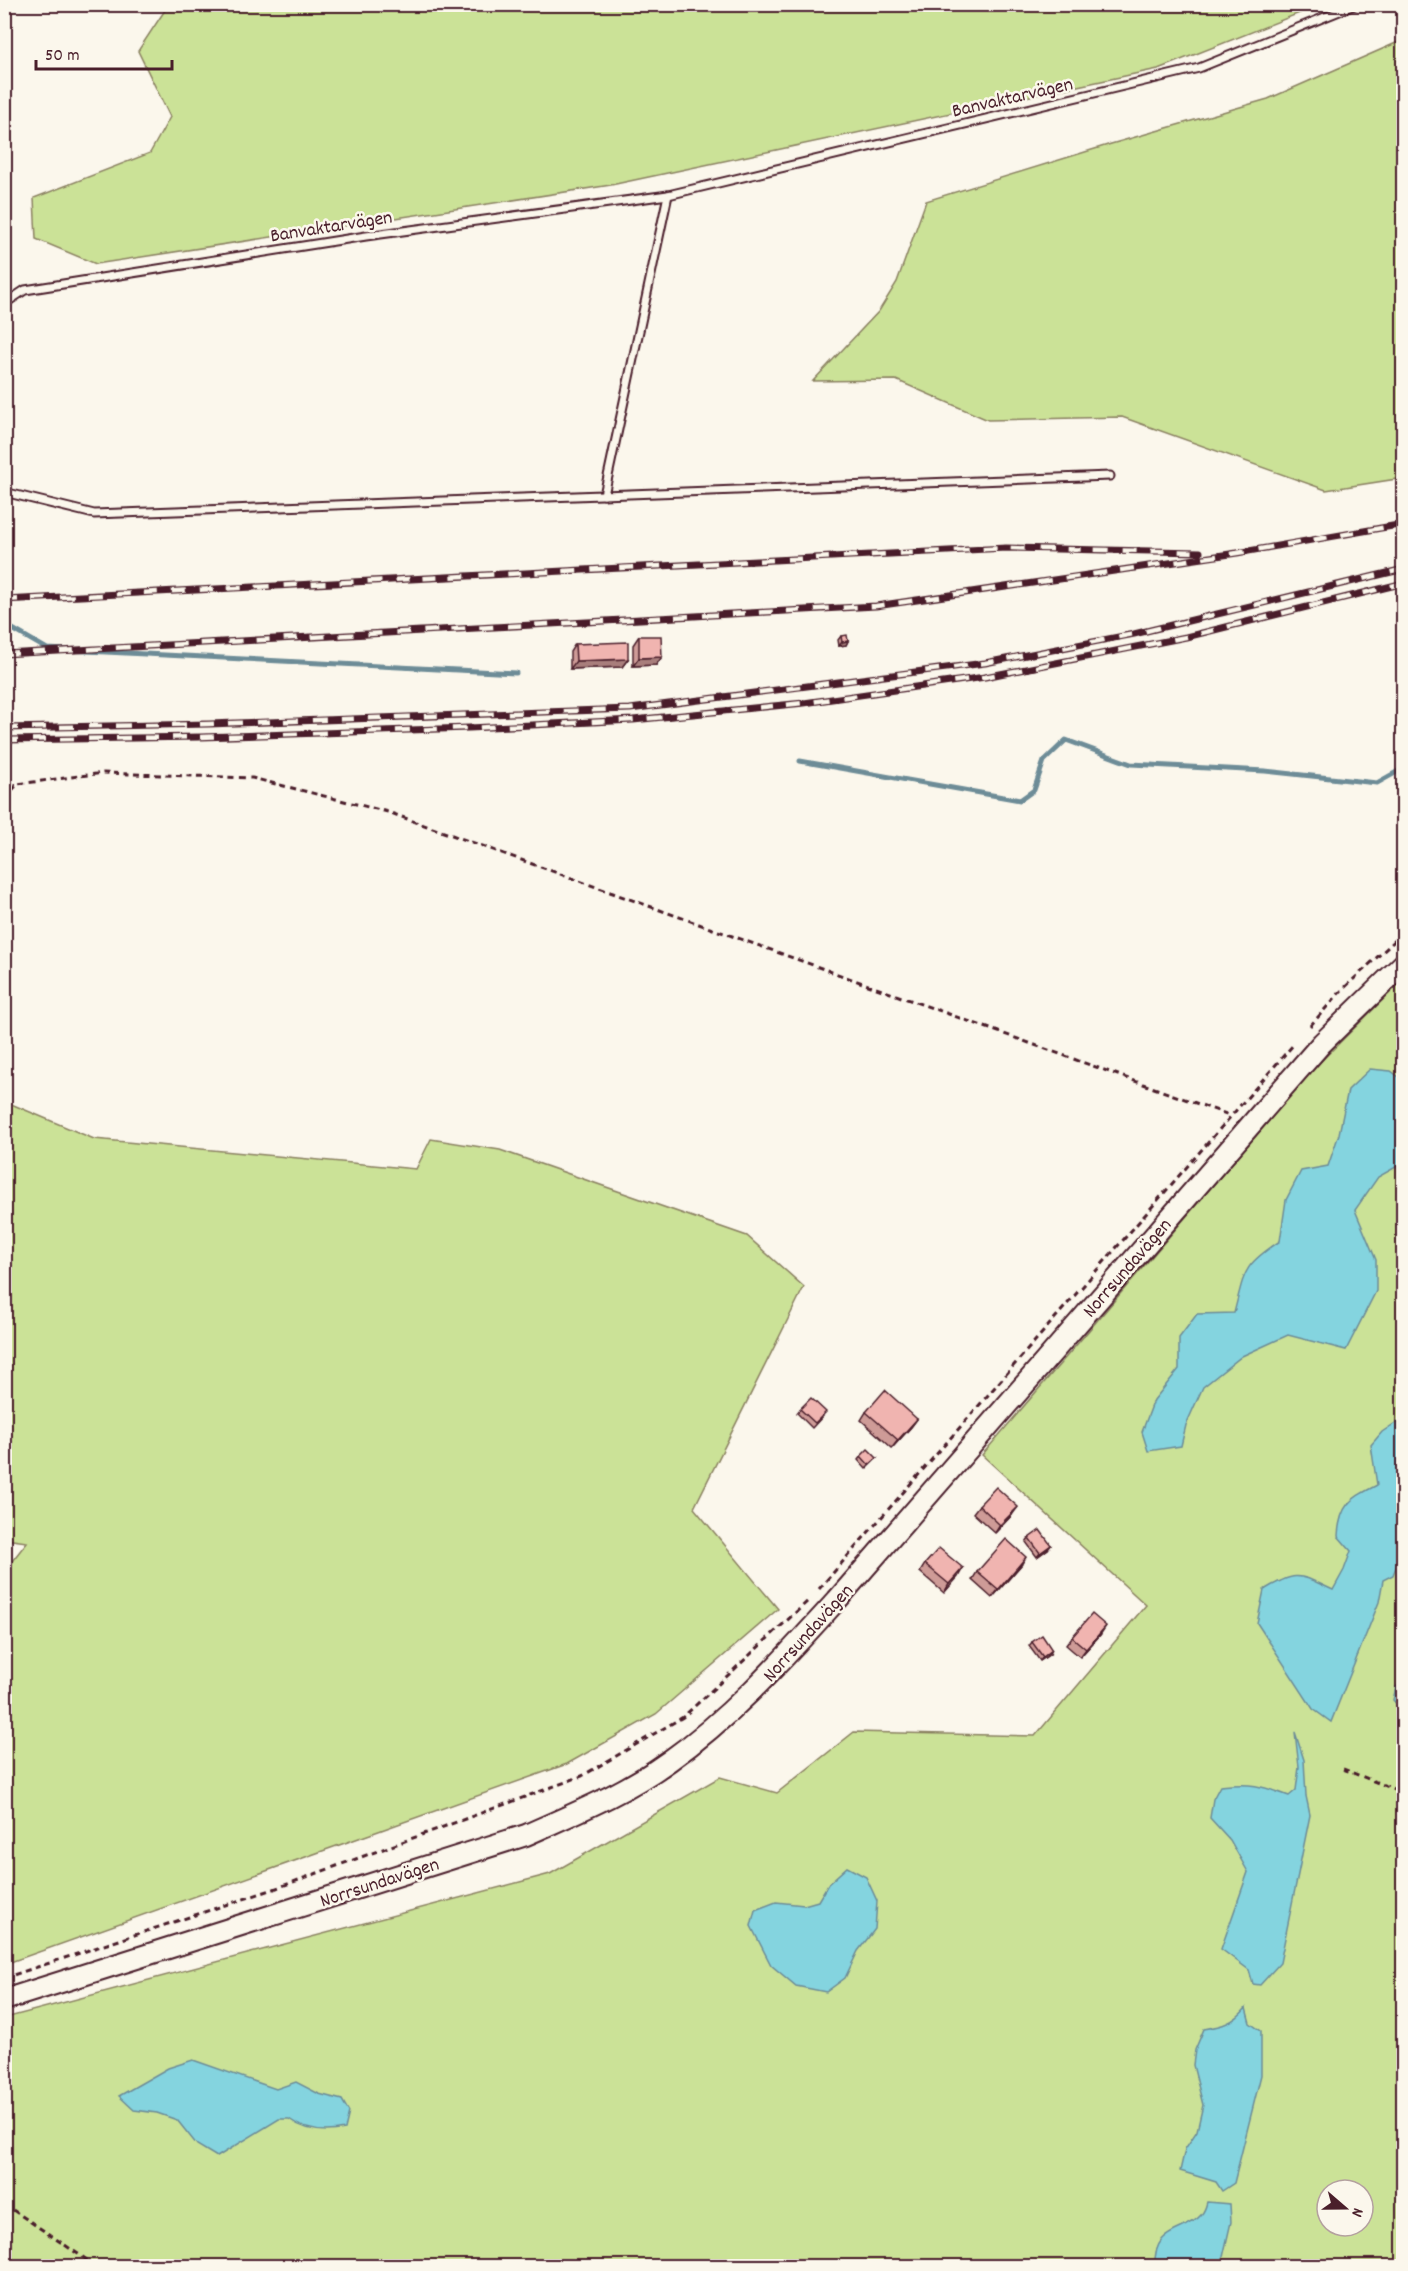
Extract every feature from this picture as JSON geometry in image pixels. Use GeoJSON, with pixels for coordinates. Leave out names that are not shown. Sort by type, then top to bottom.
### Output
{"type":"FeatureCollection","features":[{"type":"Feature","properties":{"kind":"street","name":"Norrsundavägen"},"geometry":{"type":"LineString","coordinates":[[4,2000],[526,1835],[598,1803],[667,1763],[719,1722],[774,1669],[1322,1043],[1404,963]]}},
{"type":"Feature","properties":{"kind":"lane","name":"Banvaktarvägen"},"geometry":{"type":"LineString","coordinates":[[4,304],[25,290],[366,236],[668,195],[1199,68],[1357,4]]}},
{"type":"Feature","properties":{"kind":"lane"},"geometry":{"type":"LineString","coordinates":[[603,495],[668,195]]}},
{"type":"Feature","properties":{"kind":"lane"},"geometry":{"type":"LineString","coordinates":[[4,492],[94,514],[1110,476]]}},
{"type":"Feature","properties":{"kind":"path"},"geometry":{"type":"LineString","coordinates":[[4,785],[102,773],[252,778],[388,812],[1230,1115],[1248,1127]]}},
{"type":"Feature","properties":{"kind":"path"},"geometry":{"type":"LineString","coordinates":[[4,798],[18,784]]}},
{"type":"Feature","properties":{"kind":"path"},"geometry":{"type":"LineString","coordinates":[[1305,1032],[1342,990],[1404,932]]}},
{"type":"Feature","properties":{"kind":"path"},"geometry":{"type":"LineString","coordinates":[[817,1591],[1297,1040]]}},
{"type":"Feature","properties":{"kind":"path"},"geometry":{"type":"LineString","coordinates":[[4,1978],[274,1889],[582,1776],[683,1718],[810,1600]]}},
{"type":"Feature","properties":{"kind":"path"},"geometry":{"type":"LineString","coordinates":[[1343,1770],[1404,1793]]}},
{"type":"Feature","properties":{"kind":"path"},"geometry":{"type":"LineString","coordinates":[[4,2204],[93,2264],[104,2266]]}},
{"type":"Feature","properties":{"kind":"green space"},"geometry":{"type":"Polygon","coordinates":[[[169,4],[1320,5],[1158,69],[611,185],[96,264],[36,239],[34,198],[150,153],[170,117],[138,51],[169,4]]]}},
{"type":"Feature","properties":{"kind":"green space"},"geometry":{"type":"Polygon","coordinates":[[[1403,40],[1403,478],[1326,490],[1122,417],[988,420],[896,380],[813,381],[879,311],[897,282],[926,201],[1268,99],[1403,40]]]}},
{"type":"Feature","properties":{"kind":"green space"},"geometry":{"type":"Polygon","coordinates":[[[1403,980],[1403,2266],[5,2266],[5,2018],[550,1874],[720,1777],[777,1793],[854,1732],[1035,1736],[1146,1605],[982,1455],[1311,1071],[1403,980]]]}},
{"type":"Feature","properties":{"kind":"green space"},"geometry":{"type":"Polygon","coordinates":[[[4,1101],[94,1139],[416,1169],[431,1139],[500,1150],[747,1236],[804,1287],[694,1508],[778,1609],[656,1714],[567,1764],[5,1964],[5,1570],[27,1542],[5,1539],[4,1101]]]}},
{"type":"Feature","properties":{"kind":"water"},"geometry":{"type":"Polygon","coordinates":[[[1370,1069],[1391,1071],[1403,1080],[1403,1163],[1378,1177],[1355,1210],[1376,1260],[1376,1291],[1346,1350],[1288,1335],[1242,1356],[1203,1387],[1186,1425],[1181,1446],[1148,1451],[1142,1432],[1154,1400],[1179,1369],[1179,1338],[1197,1314],[1234,1313],[1247,1271],[1258,1257],[1280,1241],[1286,1200],[1301,1171],[1328,1166],[1339,1134],[1348,1090],[1370,1069]]]}},
{"type":"Feature","properties":{"kind":"water"},"geometry":{"type":"Polygon","coordinates":[[[1403,1418],[1403,1549],[1393,1575],[1383,1580],[1379,1602],[1331,1722],[1313,1709],[1257,1623],[1264,1590],[1284,1579],[1299,1576],[1333,1590],[1351,1551],[1338,1536],[1341,1516],[1348,1503],[1377,1485],[1371,1445],[1382,1432],[1403,1418]]]}},
{"type":"Feature","properties":{"kind":"water"},"geometry":{"type":"Polygon","coordinates":[[[1403,1679],[1403,1711],[1393,1700],[1396,1687],[1403,1679]]]}},
{"type":"Feature","properties":{"kind":"water"},"geometry":{"type":"Polygon","coordinates":[[[1295,1732],[1304,1760],[1306,1796],[1310,1815],[1280,1963],[1260,1985],[1253,1984],[1249,1970],[1221,1949],[1248,1872],[1230,1840],[1210,1818],[1213,1799],[1220,1786],[1240,1785],[1263,1787],[1289,1796],[1296,1790],[1299,1767],[1295,1732]]]}},
{"type":"Feature","properties":{"kind":"water"},"geometry":{"type":"Polygon","coordinates":[[[847,1867],[866,1877],[877,1901],[875,1929],[858,1951],[845,1978],[826,1992],[796,1986],[771,1965],[751,1926],[755,1910],[776,1902],[804,1905],[818,1901],[828,1884],[847,1867]]]}},
{"type":"Feature","properties":{"kind":"water"},"geometry":{"type":"Polygon","coordinates":[[[1246,2008],[1250,2023],[1261,2031],[1261,2075],[1234,2183],[1222,2191],[1216,2182],[1180,2171],[1185,2149],[1197,2131],[1203,2105],[1193,2065],[1195,2050],[1204,2029],[1227,2023],[1246,2008]]]}},
{"type":"Feature","properties":{"kind":"water"},"geometry":{"type":"Polygon","coordinates":[[[193,2060],[276,2089],[296,2082],[319,2094],[342,2100],[349,2112],[345,2129],[316,2130],[289,2119],[279,2119],[217,2157],[197,2145],[177,2120],[157,2113],[134,2110],[119,2096],[168,2068],[193,2060]]]}},
{"type":"Feature","properties":{"kind":"water"},"geometry":{"type":"Polygon","coordinates":[[[1207,2202],[1230,2204],[1231,2222],[1221,2266],[1155,2266],[1156,2253],[1164,2237],[1194,2221],[1201,2215],[1207,2202]]]}},
{"type":"Feature","properties":{"kind":"building"},"geometry":{"type":"Polygon","coordinates":[[[847,635],[848,641],[842,642],[841,636],[847,635]]]}},
{"type":"Feature","properties":{"kind":"building"},"geometry":{"type":"Polygon","coordinates":[[[639,636],[661,636],[662,657],[639,658],[639,636]]]}},
{"type":"Feature","properties":{"kind":"building"},"geometry":{"type":"Polygon","coordinates":[[[628,642],[628,659],[576,661],[575,644],[628,642]]]}},
{"type":"Feature","properties":{"kind":"building"},"geometry":{"type":"Polygon","coordinates":[[[885,1390],[917,1419],[898,1440],[866,1412],[885,1390]]]}},
{"type":"Feature","properties":{"kind":"building"},"geometry":{"type":"Polygon","coordinates":[[[811,1398],[826,1412],[815,1423],[800,1409],[811,1398]]]}},
{"type":"Feature","properties":{"kind":"building"},"geometry":{"type":"Polygon","coordinates":[[[868,1449],[877,1458],[869,1465],[861,1456],[868,1449]]]}},
{"type":"Feature","properties":{"kind":"building"},"geometry":{"type":"Polygon","coordinates":[[[996,1487],[1018,1507],[1000,1525],[979,1505],[996,1487]]]}},
{"type":"Feature","properties":{"kind":"building"},"geometry":{"type":"Polygon","coordinates":[[[1040,1530],[1051,1545],[1040,1553],[1029,1538],[1040,1530]]]}},
{"type":"Feature","properties":{"kind":"building"},"geometry":{"type":"Polygon","coordinates":[[[1006,1539],[1026,1557],[998,1590],[977,1572],[1006,1539]]]}},
{"type":"Feature","properties":{"kind":"building"},"geometry":{"type":"Polygon","coordinates":[[[939,1548],[963,1568],[949,1584],[925,1564],[939,1548]]]}},
{"type":"Feature","properties":{"kind":"building"},"geometry":{"type":"Polygon","coordinates":[[[1092,1614],[1106,1626],[1086,1649],[1072,1637],[1092,1614]]]}},
{"type":"Feature","properties":{"kind":"building"},"geometry":{"type":"Polygon","coordinates":[[[1042,1635],[1052,1650],[1043,1657],[1032,1642],[1042,1635]]]}},
{"type":"Feature","properties":{"kind":"waterway"},"geometry":{"type":"LineString","coordinates":[[4,624],[47,649],[516,673]]}},
{"type":"Feature","properties":{"kind":"waterway"},"geometry":{"type":"LineString","coordinates":[[800,761],[1020,800],[1034,790],[1044,761],[1066,740],[1131,764],[1265,771],[1377,783],[1404,768]]}},
{"type":"Feature","properties":{"kind":"railway"},"geometry":{"type":"LineString","coordinates":[[4,654],[876,606],[1237,553],[1404,524]]}},
{"type":"Feature","properties":{"kind":"railway"},"geometry":{"type":"LineString","coordinates":[[4,600],[1006,548],[1200,552]]}},
{"type":"Feature","properties":{"kind":"railway"},"geometry":{"type":"LineString","coordinates":[[4,728],[209,724],[630,709],[985,663],[1134,634],[1404,569]]}},
{"type":"Feature","properties":{"kind":"railway"},"geometry":{"type":"LineString","coordinates":[[4,740],[201,737],[469,728],[633,720],[804,703],[985,677],[1186,637],[1404,583]]}}]}
